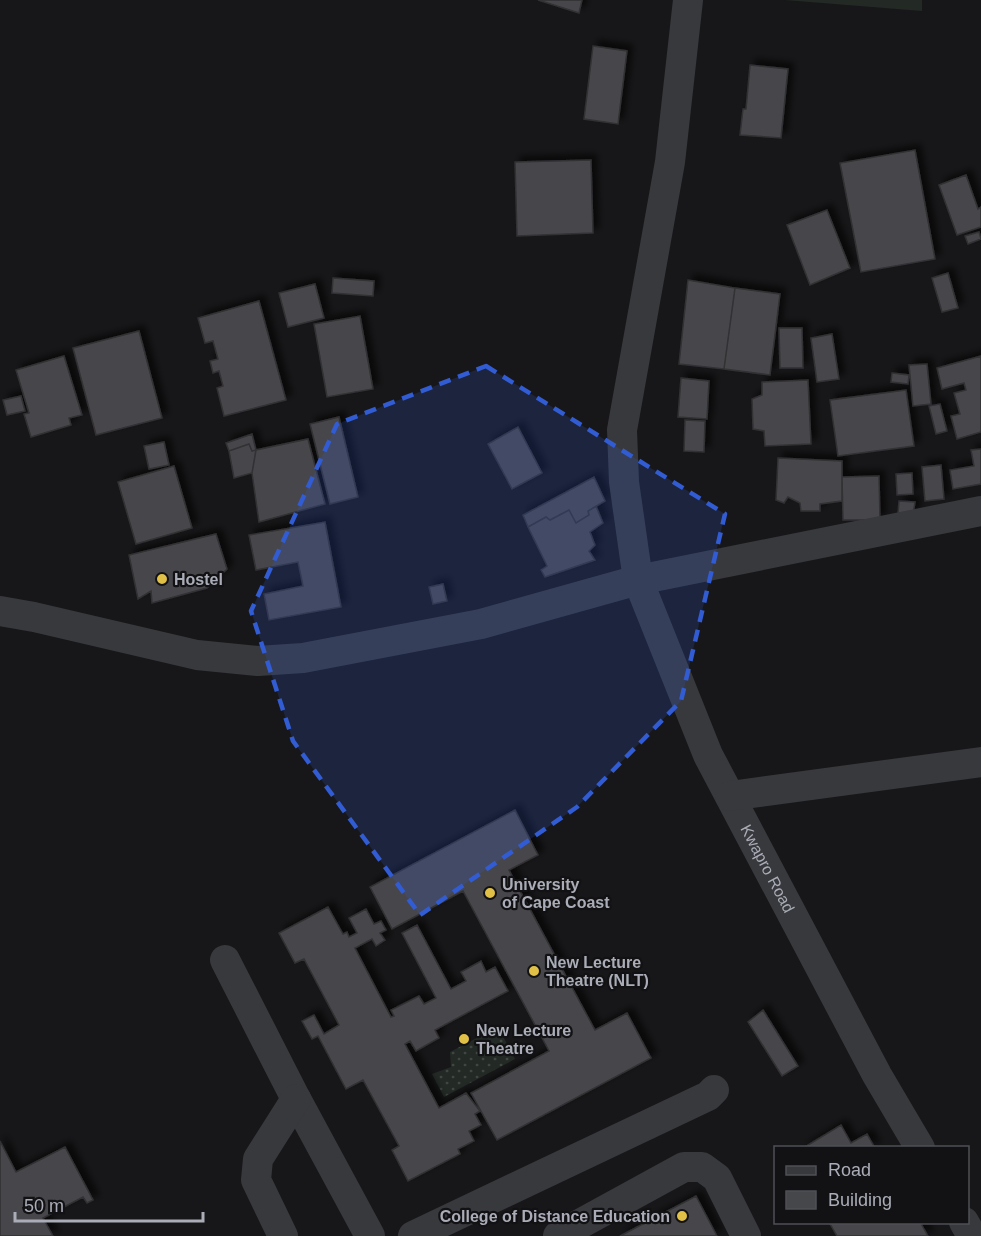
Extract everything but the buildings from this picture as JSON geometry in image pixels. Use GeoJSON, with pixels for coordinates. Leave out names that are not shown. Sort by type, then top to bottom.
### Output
{"type":"FeatureCollection","features":[{"type":"Feature","properties":{"kind":"street","name":"Kwapro Road"},"geometry":{"type":"LineString","coordinates":[[688,0],[670,162],[622,430],[624,482],[638,580],[708,755],[877,1075],[919,1146]]}},
{"type":"Feature","properties":{"kind":"street"},"geometry":{"type":"LineString","coordinates":[[0,611],[196,655],[258,661],[303,658],[481,624],[638,580],[981,511]]}},
{"type":"Feature","properties":{"kind":"street"},"geometry":{"type":"LineString","coordinates":[[730,796],[981,762]]}},
{"type":"Feature","properties":{"kind":"street"},"geometry":{"type":"LineString","coordinates":[[225,960],[370,1236]]}},
{"type":"Feature","properties":{"kind":"street"},"geometry":{"type":"LineString","coordinates":[[413,1236],[708,1096],[714,1090]]}},
{"type":"Feature","properties":{"kind":"street"},"geometry":{"type":"LineString","coordinates":[[283,1236],[256,1180],[258,1159],[296,1099]]}},
{"type":"Feature","properties":{"kind":"street"},"geometry":{"type":"LineString","coordinates":[[558,1236],[684,1167],[702,1167],[717,1178],[746,1236]]}},
{"type":"Feature","properties":{"kind":"highlighted area"},"geometry":{"type":"Polygon","coordinates":[[[486,366],[725,514],[681,701],[577,807],[420,915],[293,741],[251,611],[337,424],[486,366]]]}},
{"type":"Feature","properties":{"kind":"shaded area"},"geometry":{"type":"Polygon","coordinates":[[[785,0],[922,0],[922,11],[785,0]]]}},
{"type":"Feature","properties":{"kind":"shaded area"},"geometry":{"type":"Polygon","coordinates":[[[498,1027],[515,1059],[444,1097],[432,1074],[451,1067],[450,1052],[498,1027]]]}},
{"type":"Feature","properties":{"kind":"place","name":"Hostel"},"geometry":{"type":"Point","coordinates":[162,579]}},
{"type":"Feature","properties":{"kind":"place","name":"University of Cape Coast"},"geometry":{"type":"Point","coordinates":[490,893]}},
{"type":"Feature","properties":{"kind":"place","name":"New Lecture Theatre (NLT)"},"geometry":{"type":"Point","coordinates":[534,971]}},
{"type":"Feature","properties":{"kind":"place","name":"New Lecture Theatre"},"geometry":{"type":"Point","coordinates":[464,1039]}},
{"type":"Feature","properties":{"kind":"place","name":"College of Distance Education"},"geometry":{"type":"Point","coordinates":[682,1216]}}]}
